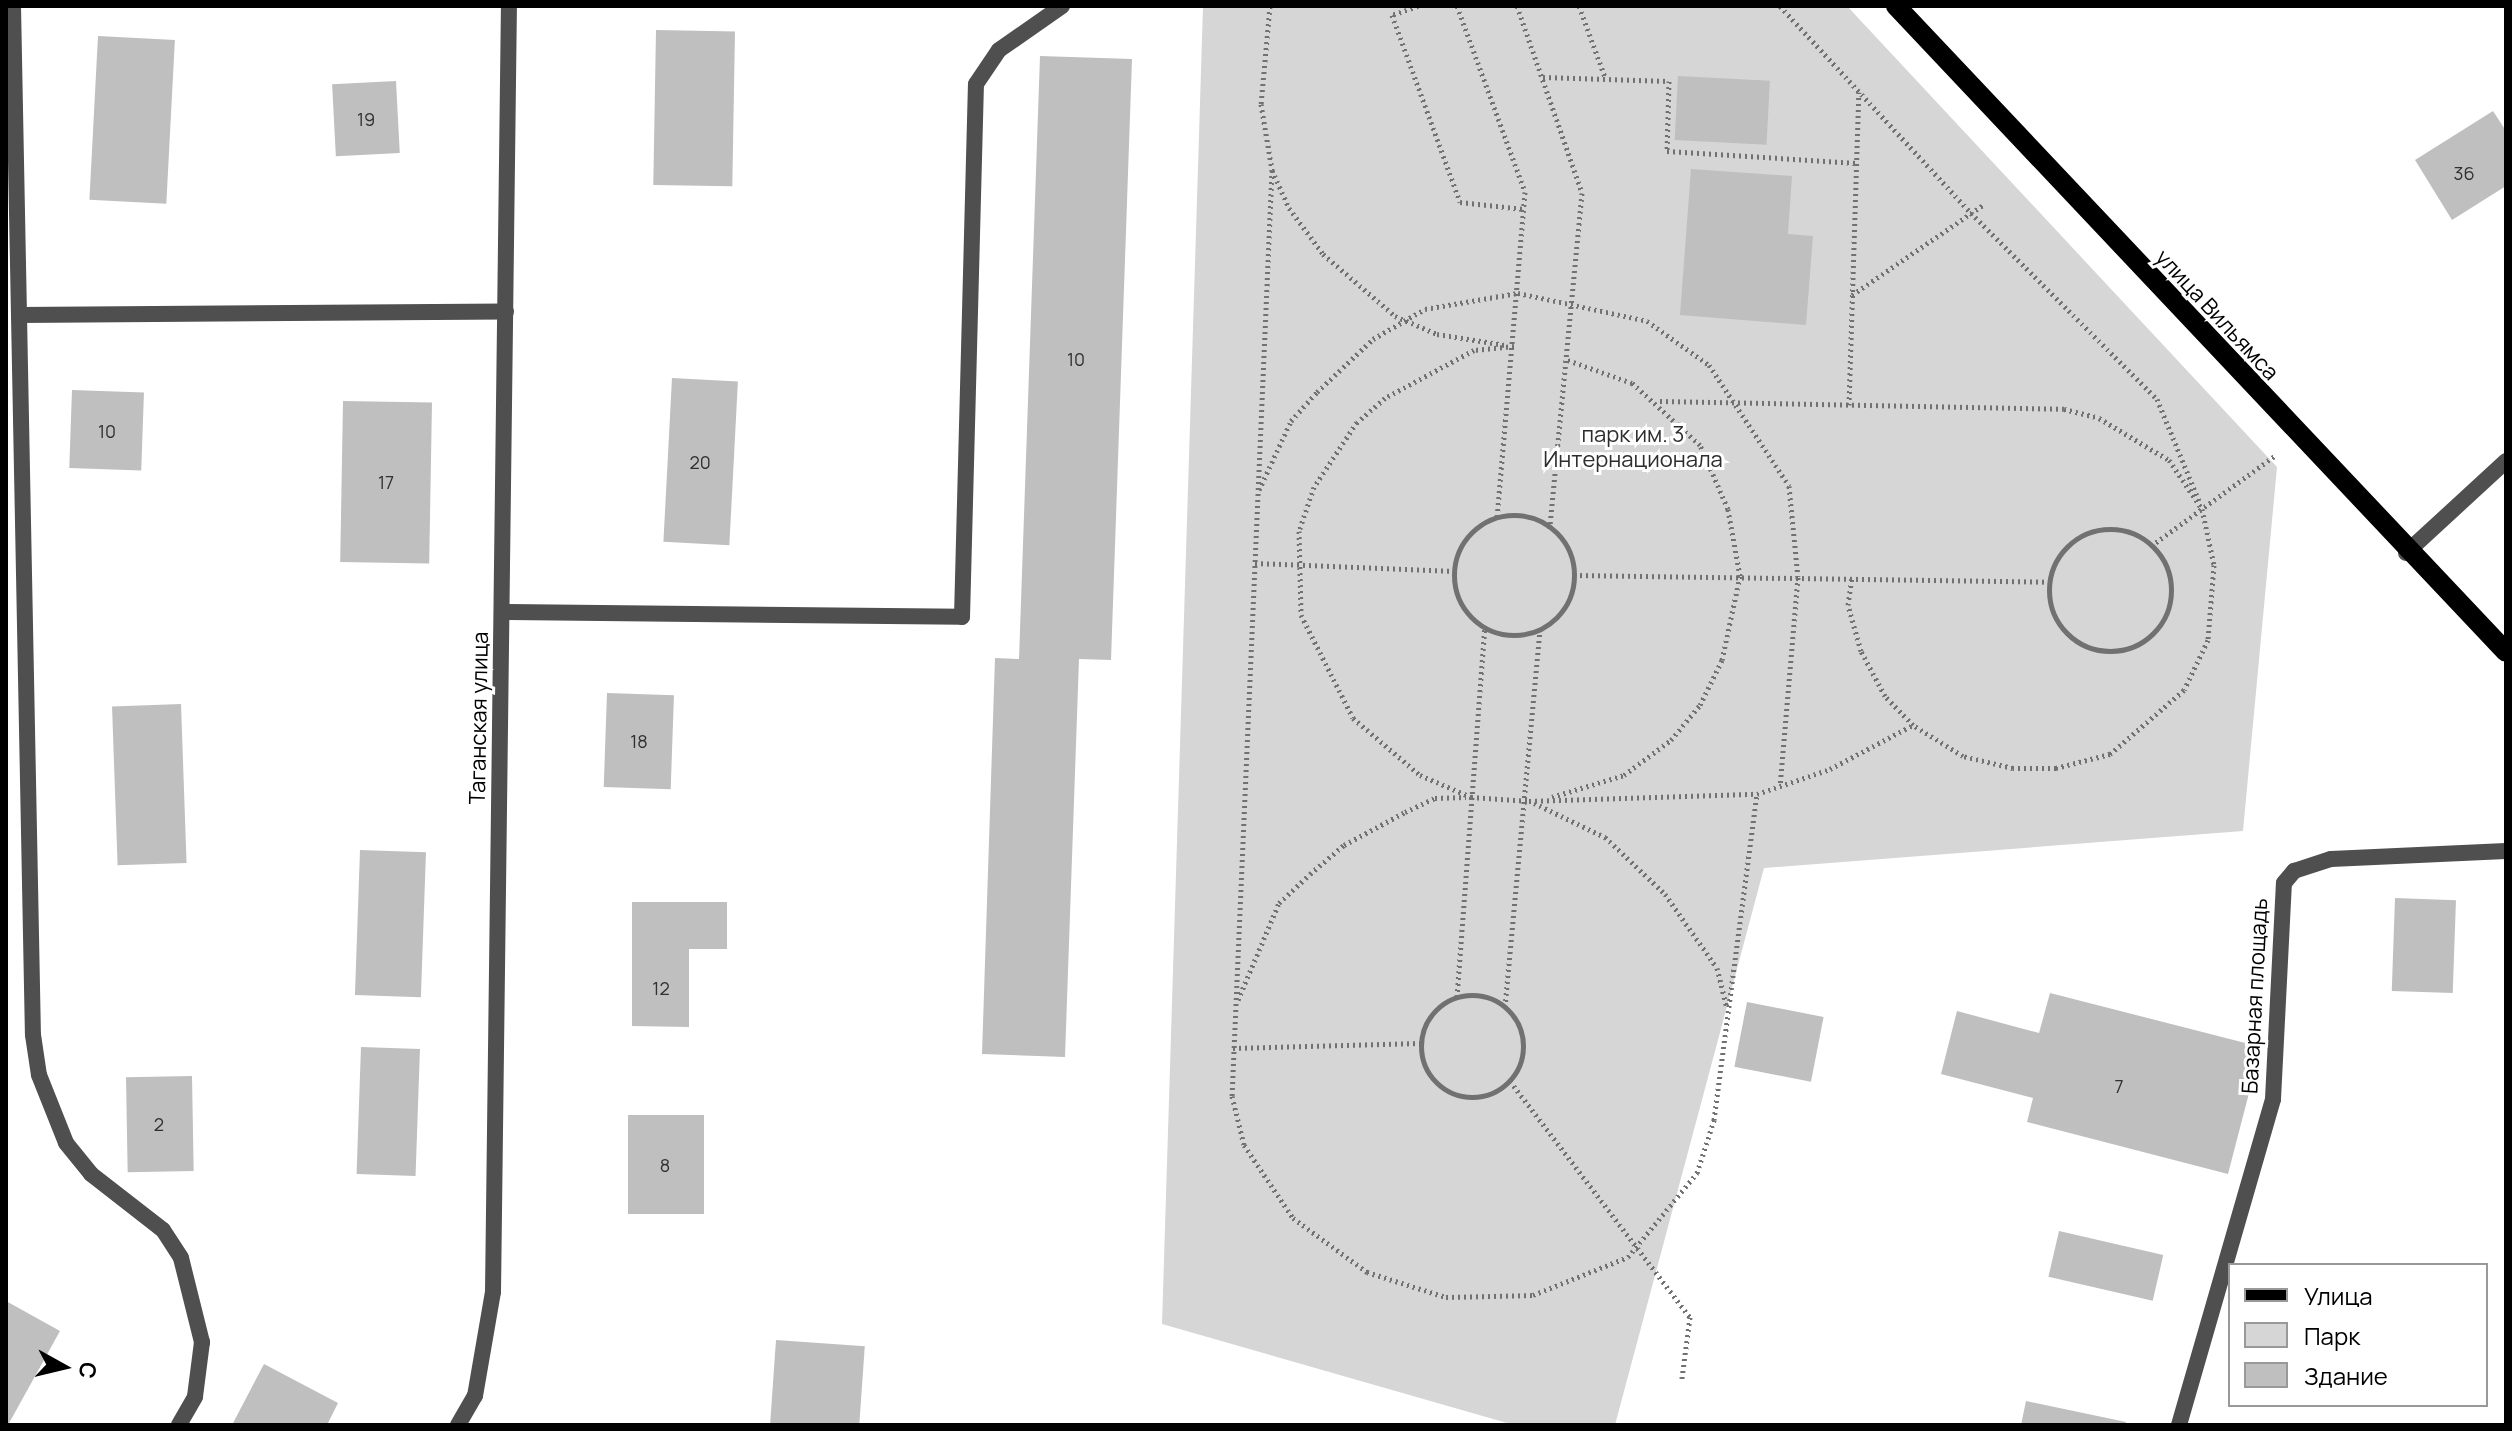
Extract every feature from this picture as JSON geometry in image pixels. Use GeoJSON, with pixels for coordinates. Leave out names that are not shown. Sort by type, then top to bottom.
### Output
{"type":"FeatureCollection","features":[{"type":"Feature","properties":{"kind":"main road","name":"улица Вильямса"},"geometry":{"type":"LineString","coordinates":[[1896,6],[2406,553],[2506,652]]}},
{"type":"Feature","properties":{"kind":"street"},"geometry":{"type":"LineString","coordinates":[[13,6],[37,1062],[66,1143],[91,1174],[163,1230],[181,1258],[202,1342],[195,1397],[179,1425]]}},
{"type":"Feature","properties":{"kind":"street","name":"Таганская улица"},"geometry":{"type":"LineString","coordinates":[[458,1425],[475,1396],[493,1292],[509,6]]}},
{"type":"Feature","properties":{"kind":"street"},"geometry":{"type":"LineString","coordinates":[[502,612],[962,617],[976,84],[999,50],[1062,6]]}},
{"type":"Feature","properties":{"kind":"street"},"geometry":{"type":"LineString","coordinates":[[19,315],[506,312]]}},
{"type":"Feature","properties":{"kind":"street"},"geometry":{"type":"LineString","coordinates":[[2406,553],[2506,461]]}},
{"type":"Feature","properties":{"kind":"street","name":"Базарная площадь"},"geometry":{"type":"LineString","coordinates":[[2179,1425],[2273,1099],[2284,883],[2294,871],[2331,859],[2506,851]]}},
{"type":"Feature","properties":{"kind":"path"},"geometry":{"type":"LineString","coordinates":[[1270,6],[1261,104],[1272,170],[1232,1096],[1244,1145],[1293,1218],[1367,1272],[1446,1297],[1502,1299],[1597,1273],[1636,1247],[1697,1173],[1714,1120],[1757,794]]}},
{"type":"Feature","properties":{"kind":"path"},"geometry":{"type":"LineString","coordinates":[[1418,6],[1392,15],[1460,202],[1524,209]]}},
{"type":"Feature","properties":{"kind":"path"},"geometry":{"type":"LineString","coordinates":[[1457,6],[1525,192],[1497,518]]}},
{"type":"Feature","properties":{"kind":"path"},"geometry":{"type":"LineString","coordinates":[[1517,6],[1582,193],[1550,528]]}},
{"type":"Feature","properties":{"kind":"path"},"geometry":{"type":"LineString","coordinates":[[1579,6],[1605,77]]}},
{"type":"Feature","properties":{"kind":"path"},"geometry":{"type":"LineString","coordinates":[[1780,6],[1971,213],[2157,399],[2202,509],[2214,565],[2208,640],[2184,690],[2142,731],[2110,754],[2056,768],[2013,768],[1963,756],[1913,725],[1885,696],[1861,651],[1848,605],[1852,578]]}},
{"type":"Feature","properties":{"kind":"path"},"geometry":{"type":"LineString","coordinates":[[1543,77],[1669,81],[1667,151],[1857,163]]}},
{"type":"Feature","properties":{"kind":"path"},"geometry":{"type":"LineString","coordinates":[[1849,405],[1859,92]]}},
{"type":"Feature","properties":{"kind":"path"},"geometry":{"type":"LineString","coordinates":[[1272,170],[1323,254],[1405,320],[1437,334],[1514,346]]}},
{"type":"Feature","properties":{"kind":"path"},"geometry":{"type":"LineString","coordinates":[[1852,295],[1983,205]]}},
{"type":"Feature","properties":{"kind":"path"},"geometry":{"type":"LineString","coordinates":[[1258,493],[1291,421],[1364,347],[1405,320],[1457,298],[1518,293],[1572,300],[1647,321],[1709,365],[1739,403],[1789,486],[1798,577],[1780,786]]}},
{"type":"Feature","properties":{"kind":"path"},"geometry":{"type":"LineString","coordinates":[[1471,797],[1420,775],[1353,718],[1312,647],[1297,565],[1314,487],[1357,422],[1431,369],[1474,350],[1514,346]]}},
{"type":"Feature","properties":{"kind":"path"},"geometry":{"type":"LineString","coordinates":[[1529,801],[1584,792],[1624,775],[1671,740],[1700,705],[1722,660],[1740,576],[1728,509],[1700,445],[1660,401],[1600,365],[1565,359]]}},
{"type":"Feature","properties":{"kind":"path"},"geometry":{"type":"LineString","coordinates":[[1660,401],[2064,409],[2099,418],[2169,460],[2202,509]]}},
{"type":"Feature","properties":{"kind":"path"},"geometry":{"type":"LineString","coordinates":[[2151,546],[2299,438]]}},
{"type":"Feature","properties":{"kind":"path"},"geometry":{"type":"LineString","coordinates":[[1521,515],[1550,528],[1569,550],[1574,575],[1565,606],[1540,628],[1517,635],[1485,626],[1467,611],[1455,571],[1466,538],[1497,518],[1521,515]]}},
{"type":"Feature","properties":{"kind":"path"},"geometry":{"type":"LineString","coordinates":[[2128,532],[2151,546],[2170,576],[2171,597],[2165,617],[2138,645],[2119,651],[2081,645],[2054,617],[2049,582],[2057,560],[2087,533],[2128,532]]}},
{"type":"Feature","properties":{"kind":"path"},"geometry":{"type":"LineString","coordinates":[[1255,563],[1455,571]]}},
{"type":"Feature","properties":{"kind":"path"},"geometry":{"type":"LineString","coordinates":[[1574,575],[2049,582]]}},
{"type":"Feature","properties":{"kind":"path"},"geometry":{"type":"LineString","coordinates":[[1457,997],[1485,626]]}},
{"type":"Feature","properties":{"kind":"path"},"geometry":{"type":"LineString","coordinates":[[1505,1007],[1529,801],[1540,628]]}},
{"type":"Feature","properties":{"kind":"path"},"geometry":{"type":"LineString","coordinates":[[1235,1009],[1279,903],[1344,845],[1435,798],[1529,801],[1757,794],[1913,725]]}},
{"type":"Feature","properties":{"kind":"path"},"geometry":{"type":"LineString","coordinates":[[1529,801],[1605,837],[1665,894],[1717,968],[1728,1014]]}},
{"type":"Feature","properties":{"kind":"path"},"geometry":{"type":"LineString","coordinates":[[1474,994],[1505,1007],[1522,1035],[1510,1081],[1481,1097],[1448,1092],[1425,1067],[1421,1043],[1429,1017],[1457,997],[1474,994]]}},
{"type":"Feature","properties":{"kind":"path"},"geometry":{"type":"LineString","coordinates":[[1233,1048],[1421,1043]]}},
{"type":"Feature","properties":{"kind":"path"},"geometry":{"type":"LineString","coordinates":[[1510,1081],[1690,1317],[1682,1378]]}},
{"type":"Feature","properties":{"kind":"green space","name":"парк им. 3 Интернационала"},"geometry":{"type":"Polygon","coordinates":[[[1203,6],[1847,6],[2277,467],[2243,831],[1764,868],[1615,1425],[1514,1425],[1162,1324],[1203,6]]]}},
{"type":"Feature","properties":{"kind":"building"},"geometry":{"type":"Polygon","coordinates":[[[656,30],[735,31],[732,186],[653,185],[656,30]]]}},
{"type":"Feature","properties":{"kind":"building"},"geometry":{"type":"Polygon","coordinates":[[[98,36],[175,40],[166,204],[89,200],[98,36]]]}},
{"type":"Feature","properties":{"kind":"building"},"geometry":{"type":"Polygon","coordinates":[[[1040,56],[1132,59],[1111,660],[1079,659],[1065,1057],[982,1054],[995,658],[1019,659],[1040,56]]]}},
{"type":"Feature","properties":{"kind":"building"},"geometry":{"type":"Polygon","coordinates":[[[1678,76],[1770,81],[1767,145],[1675,140],[1678,76]]]}},
{"type":"Feature","properties":{"kind":"building"},"geometry":{"type":"Polygon","coordinates":[[[396,81],[400,153],[336,156],[332,84],[396,81]]]}},
{"type":"Feature","properties":{"kind":"building"},"geometry":{"type":"Polygon","coordinates":[[[2493,111],[2506,131],[2506,186],[2452,220],[2415,160],[2493,111]]]}},
{"type":"Feature","properties":{"kind":"building"},"geometry":{"type":"Polygon","coordinates":[[[1691,169],[1792,176],[1788,234],[1813,236],[1806,325],[1680,315],[1691,169]]]}},
{"type":"Feature","properties":{"kind":"building"},"geometry":{"type":"Polygon","coordinates":[[[672,378],[738,381],[729,545],[663,542],[672,378]]]}},
{"type":"Feature","properties":{"kind":"building"},"geometry":{"type":"Polygon","coordinates":[[[72,390],[144,393],[141,470],[69,468],[72,390]]]}},
{"type":"Feature","properties":{"kind":"building"},"geometry":{"type":"Polygon","coordinates":[[[343,401],[432,403],[429,564],[340,562],[343,401]]]}},
{"type":"Feature","properties":{"kind":"building"},"geometry":{"type":"Polygon","coordinates":[[[607,693],[674,695],[671,789],[604,787],[607,693]]]}},
{"type":"Feature","properties":{"kind":"building"},"geometry":{"type":"Polygon","coordinates":[[[181,704],[187,863],[118,865],[112,706],[181,704]]]}},
{"type":"Feature","properties":{"kind":"building"},"geometry":{"type":"Polygon","coordinates":[[[360,850],[426,852],[421,997],[355,995],[360,850]]]}},
{"type":"Feature","properties":{"kind":"building"},"geometry":{"type":"Polygon","coordinates":[[[2395,898],[2456,900],[2453,993],[2392,991],[2395,898]]]}},
{"type":"Feature","properties":{"kind":"building"},"geometry":{"type":"Polygon","coordinates":[[[632,902],[727,902],[727,949],[689,949],[689,1027],[632,1026],[632,902]]]}},
{"type":"Feature","properties":{"kind":"building"},"geometry":{"type":"Polygon","coordinates":[[[2050,993],[2261,1047],[2228,1174],[2027,1122],[2033,1098],[1941,1074],[1957,1011],[2039,1033],[2050,993]]]}},
{"type":"Feature","properties":{"kind":"building"},"geometry":{"type":"Polygon","coordinates":[[[1747,1002],[1824,1017],[1811,1082],[1734,1067],[1747,1002]]]}},
{"type":"Feature","properties":{"kind":"building"},"geometry":{"type":"Polygon","coordinates":[[[361,1047],[420,1049],[416,1176],[357,1174],[361,1047]]]}},
{"type":"Feature","properties":{"kind":"building"},"geometry":{"type":"Polygon","coordinates":[[[192,1076],[194,1171],[128,1172],[126,1077],[192,1076]]]}},
{"type":"Feature","properties":{"kind":"building"},"geometry":{"type":"Polygon","coordinates":[[[628,1115],[704,1115],[704,1214],[628,1214],[628,1115]]]}},
{"type":"Feature","properties":{"kind":"building"},"geometry":{"type":"Polygon","coordinates":[[[2059,1231],[2163,1255],[2153,1301],[2048,1277],[2059,1231]]]}},
{"type":"Feature","properties":{"kind":"building"},"geometry":{"type":"Polygon","coordinates":[[[6,1301],[60,1331],[8,1425],[6,1425],[6,1301]]]}},
{"type":"Feature","properties":{"kind":"building"},"geometry":{"type":"Polygon","coordinates":[[[776,1340],[865,1346],[859,1425],[770,1425],[776,1340]]]}},
{"type":"Feature","properties":{"kind":"building"},"geometry":{"type":"Polygon","coordinates":[[[264,1364],[338,1403],[327,1425],[232,1425],[264,1364]]]}},
{"type":"Feature","properties":{"kind":"building"},"geometry":{"type":"Polygon","coordinates":[[[2026,1401],[2126,1422],[2126,1425],[2021,1425],[2026,1401]]]}}]}
